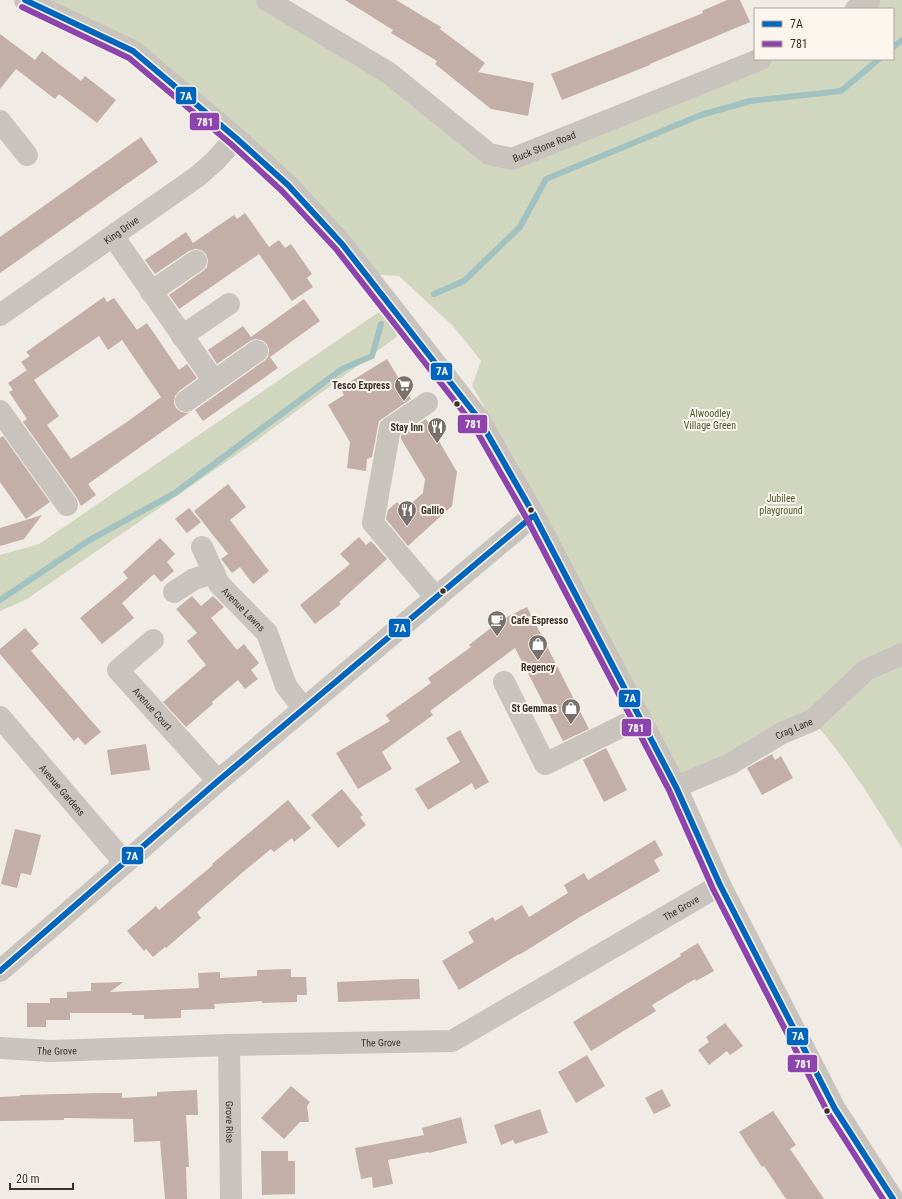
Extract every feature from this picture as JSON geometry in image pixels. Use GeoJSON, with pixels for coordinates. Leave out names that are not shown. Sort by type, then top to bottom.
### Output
{"type":"FeatureCollection","features":[{"type":"Feature","properties":{"kind":"street"},"geometry":{"type":"LineString","coordinates":[[25,0],[133,51],[236,138],[288,185],[342,244],[478,419],[534,515],[676,787],[720,885],[835,1109],[892,1199]]}},
{"type":"Feature","properties":{"kind":"street","name":"Buck Stone Road"},"geometry":{"type":"LineString","coordinates":[[267,0],[389,73],[489,154],[512,159],[759,60]]}},
{"type":"Feature","properties":{"kind":"street"},"geometry":{"type":"LineString","coordinates":[[857,8],[869,0]]}},
{"type":"Feature","properties":{"kind":"street"},"geometry":{"type":"LineString","coordinates":[[0,121],[27,155]]}},
{"type":"Feature","properties":{"kind":"street","name":"King Drive"},"geometry":{"type":"LineString","coordinates":[[0,315],[198,176],[215,161],[236,138]]}},
{"type":"Feature","properties":{"kind":"street"},"geometry":{"type":"LineString","coordinates":[[113,236],[214,381]]}},
{"type":"Feature","properties":{"kind":"street"},"geometry":{"type":"LineString","coordinates":[[151,292],[196,261]]}},
{"type":"Feature","properties":{"kind":"street"},"geometry":{"type":"LineString","coordinates":[[182,336],[229,304]]}},
{"type":"Feature","properties":{"kind":"street"},"geometry":{"type":"LineString","coordinates":[[186,401],[257,351]]}},
{"type":"Feature","properties":{"kind":"street"},"geometry":{"type":"LineString","coordinates":[[427,403],[390,428],[373,523],[436,598]]}},
{"type":"Feature","properties":{"kind":"street"},"geometry":{"type":"LineString","coordinates":[[3,420],[67,505]]}},
{"type":"Feature","properties":{"kind":"street"},"geometry":{"type":"LineString","coordinates":[[0,971],[218,781],[534,515]]}},
{"type":"Feature","properties":{"kind":"street","name":"Avenue Lawns"},"geometry":{"type":"LineString","coordinates":[[202,547],[219,584],[267,633],[286,686],[304,709]]}},
{"type":"Feature","properties":{"kind":"street"},"geometry":{"type":"LineString","coordinates":[[174,592],[194,579],[214,573]]}},
{"type":"Feature","properties":{"kind":"street","name":"Avenue Court"},"geometry":{"type":"LineString","coordinates":[[153,640],[118,670],[218,781]]}},
{"type":"Feature","properties":{"kind":"street","name":"Crag Lane"},"geometry":{"type":"LineString","coordinates":[[676,787],[703,777],[730,764],[782,733],[813,720],[866,670],[902,654]]}},
{"type":"Feature","properties":{"kind":"street"},"geometry":{"type":"LineString","coordinates":[[504,682],[545,764],[639,718]]}},
{"type":"Feature","properties":{"kind":"street","name":"Avenue Gardens"},"geometry":{"type":"LineString","coordinates":[[0,717],[125,863]]}},
{"type":"Feature","properties":{"kind":"street"},"geometry":{"type":"LineString","coordinates":[[676,787],[708,771],[714,766],[717,757]]}},
{"type":"Feature","properties":{"kind":"street","name":"The Grove"},"geometry":{"type":"LineString","coordinates":[[0,1048],[50,1051],[229,1045],[452,1041],[720,885]]}},
{"type":"Feature","properties":{"kind":"street","name":"Grove Rise"},"geometry":{"type":"LineString","coordinates":[[229,1045],[231,1199]]}},
{"type":"Feature","properties":{"kind":"green space"},"geometry":{"type":"Polygon","coordinates":[[[25,0],[267,0],[512,159],[759,60],[894,60],[894,8],[857,8],[869,0],[902,0],[902,848],[864,788],[813,720],[677,791],[595,612],[515,459],[472,386],[481,361],[453,326],[399,276],[365,274],[133,51],[25,0]]]}},
{"type":"Feature","properties":{"kind":"green space"},"geometry":{"type":"Polygon","coordinates":[[[379,312],[399,335],[252,444],[27,599],[0,611],[0,555],[39,544],[379,312]]]}},
{"type":"Feature","properties":{"kind":"building"},"geometry":{"type":"Polygon","coordinates":[[[345,0],[396,0],[441,27],[440,29],[485,63],[478,72],[534,83],[528,116],[491,109],[435,64],[437,61],[391,33],[393,30],[345,0]]]}},
{"type":"Feature","properties":{"kind":"building"},"geometry":{"type":"Polygon","coordinates":[[[727,0],[740,0],[750,22],[650,65],[562,100],[551,74],[703,13],[702,11],[727,0]]]}},
{"type":"Feature","properties":{"kind":"building"},"geometry":{"type":"Polygon","coordinates":[[[0,34],[35,60],[42,51],[81,81],[85,76],[116,100],[97,123],[59,94],[55,99],[16,69],[0,89],[0,34]]]}},
{"type":"Feature","properties":{"kind":"building"},"geometry":{"type":"Polygon","coordinates":[[[141,137],[158,162],[0,273],[0,237],[141,137]]]}},
{"type":"Feature","properties":{"kind":"building"},"geometry":{"type":"Polygon","coordinates":[[[245,213],[269,247],[279,240],[285,248],[291,244],[312,274],[307,278],[313,287],[292,301],[259,254],[179,309],[169,295],[207,267],[208,260],[206,254],[201,250],[195,249],[189,251],[155,274],[145,260],[186,232],[193,243],[234,215],[237,219],[245,213]]]}},
{"type":"Feature","properties":{"kind":"building"},"geometry":{"type":"Polygon","coordinates":[[[104,297],[107,302],[114,298],[137,330],[147,323],[179,370],[187,364],[197,378],[179,391],[175,396],[174,403],[176,408],[181,412],[190,412],[88,484],[96,495],[81,506],[77,498],[23,422],[27,419],[9,392],[13,390],[8,383],[27,370],[21,362],[30,356],[26,352],[104,297]],[[99,336],[34,380],[59,416],[47,425],[71,459],[127,422],[161,397],[122,340],[108,350],[99,336]]]}},
{"type":"Feature","properties":{"kind":"building"},"geometry":{"type":"Polygon","coordinates":[[[304,299],[320,321],[270,357],[278,368],[203,421],[195,410],[264,361],[268,357],[269,350],[267,344],[262,340],[255,339],[217,364],[208,350],[243,326],[251,337],[304,299]]]}},
{"type":"Feature","properties":{"kind":"building"},"geometry":{"type":"Polygon","coordinates":[[[387,359],[411,399],[379,421],[372,457],[367,459],[366,471],[347,468],[350,442],[328,405],[344,395],[340,388],[387,359]]]}},
{"type":"Feature","properties":{"kind":"building"},"geometry":{"type":"Polygon","coordinates":[[[426,419],[457,472],[452,506],[408,546],[386,519],[388,510],[397,502],[404,510],[423,493],[425,479],[401,439],[401,435],[426,419]]]}},
{"type":"Feature","properties":{"kind":"building"},"geometry":{"type":"Polygon","coordinates":[[[3,436],[50,502],[26,519],[0,482],[0,438],[3,436]]]}},
{"type":"Feature","properties":{"kind":"building"},"geometry":{"type":"Polygon","coordinates":[[[228,484],[246,507],[230,520],[269,571],[253,584],[240,567],[232,573],[221,559],[228,554],[194,511],[228,484]]]}},
{"type":"Feature","properties":{"kind":"building"},"geometry":{"type":"Polygon","coordinates":[[[189,508],[201,522],[187,533],[175,519],[189,508]]]}},
{"type":"Feature","properties":{"kind":"building"},"geometry":{"type":"Polygon","coordinates":[[[42,515],[24,539],[0,546],[0,528],[42,515]]]}},
{"type":"Feature","properties":{"kind":"building"},"geometry":{"type":"Polygon","coordinates":[[[359,537],[366,545],[371,541],[387,559],[339,602],[341,604],[315,624],[300,605],[350,564],[340,554],[359,537]]]}},
{"type":"Feature","properties":{"kind":"building"},"geometry":{"type":"Polygon","coordinates":[[[160,538],[175,554],[167,562],[174,571],[161,582],[154,574],[122,603],[134,618],[102,644],[80,618],[128,578],[123,572],[160,538]]]}},
{"type":"Feature","properties":{"kind":"building"},"geometry":{"type":"Polygon","coordinates":[[[192,596],[201,606],[213,596],[224,607],[211,618],[237,650],[244,644],[259,663],[251,670],[258,679],[245,689],[238,680],[186,727],[163,702],[206,665],[187,641],[197,633],[176,609],[192,596]]]}},
{"type":"Feature","properties":{"kind":"building"},"geometry":{"type":"Polygon","coordinates":[[[527,607],[589,729],[563,741],[515,648],[430,711],[433,715],[382,752],[392,769],[358,789],[336,753],[390,721],[386,715],[431,683],[428,678],[471,647],[469,645],[501,620],[527,607]]]}},
{"type":"Feature","properties":{"kind":"building"},"geometry":{"type":"Polygon","coordinates":[[[25,628],[39,644],[31,651],[101,732],[85,745],[78,737],[74,741],[0,654],[0,649],[25,628]]]}},
{"type":"Feature","properties":{"kind":"building"},"geometry":{"type":"Polygon","coordinates":[[[460,730],[489,782],[475,790],[472,783],[428,810],[415,789],[460,762],[446,738],[460,730]]]}},
{"type":"Feature","properties":{"kind":"building"},"geometry":{"type":"Polygon","coordinates":[[[146,744],[150,770],[111,775],[107,750],[146,744]]]}},
{"type":"Feature","properties":{"kind":"building"},"geometry":{"type":"Polygon","coordinates":[[[606,748],[627,790],[604,802],[583,760],[606,748]]]}},
{"type":"Feature","properties":{"kind":"building"},"geometry":{"type":"Polygon","coordinates":[[[772,754],[775,760],[781,756],[793,778],[762,795],[747,768],[772,754]]]}},
{"type":"Feature","properties":{"kind":"building"},"geometry":{"type":"Polygon","coordinates":[[[342,789],[363,815],[360,817],[366,825],[338,848],[311,815],[342,789]]]}},
{"type":"Feature","properties":{"kind":"building"},"geometry":{"type":"Polygon","coordinates":[[[288,800],[311,828],[294,842],[292,838],[274,852],[271,849],[243,872],[197,912],[201,918],[166,948],[165,947],[153,957],[146,949],[144,951],[127,931],[156,906],[159,910],[288,800]]]}},
{"type":"Feature","properties":{"kind":"building"},"geometry":{"type":"Polygon","coordinates":[[[15,829],[41,835],[31,875],[21,873],[17,888],[1,884],[15,829]]]}},
{"type":"Feature","properties":{"kind":"building"},"geometry":{"type":"Polygon","coordinates":[[[655,840],[663,855],[654,860],[660,871],[459,990],[442,961],[474,942],[468,932],[493,917],[495,921],[522,905],[529,917],[568,893],[564,885],[584,873],[588,880],[655,840]]]}},
{"type":"Feature","properties":{"kind":"building"},"geometry":{"type":"Polygon","coordinates":[[[698,943],[714,971],[696,981],[695,979],[652,1005],[656,1011],[591,1051],[573,1022],[681,956],[680,954],[698,943]]]}},
{"type":"Feature","properties":{"kind":"building"},"geometry":{"type":"Polygon","coordinates":[[[291,969],[291,977],[306,977],[307,995],[297,995],[297,1002],[262,1003],[262,1001],[214,1004],[215,1009],[181,1010],[181,1018],[144,1019],[144,1015],[132,1015],[132,1013],[70,1013],[70,1020],[46,1020],[46,1027],[27,1027],[27,1003],[50,1003],[50,998],[67,998],[67,992],[91,991],[91,983],[123,982],[110,992],[199,988],[198,973],[220,972],[220,978],[257,976],[257,970],[291,969]]]}},
{"type":"Feature","properties":{"kind":"building"},"geometry":{"type":"Polygon","coordinates":[[[419,979],[420,999],[338,1002],[337,982],[419,979]]]}},
{"type":"Feature","properties":{"kind":"building"},"geometry":{"type":"Polygon","coordinates":[[[725,1023],[743,1046],[730,1055],[727,1051],[709,1065],[698,1050],[709,1042],[706,1037],[725,1023]]]}},
{"type":"Feature","properties":{"kind":"building"},"geometry":{"type":"Polygon","coordinates":[[[587,1055],[605,1086],[576,1103],[558,1072],[587,1055]]]}},
{"type":"Feature","properties":{"kind":"building"},"geometry":{"type":"Polygon","coordinates":[[[291,1086],[310,1102],[307,1106],[309,1122],[300,1122],[284,1139],[261,1118],[291,1086]]]}},
{"type":"Feature","properties":{"kind":"building"},"geometry":{"type":"Polygon","coordinates":[[[662,1089],[671,1106],[654,1114],[645,1098],[662,1089]]]}},
{"type":"Feature","properties":{"kind":"building"},"geometry":{"type":"Polygon","coordinates":[[[197,1090],[198,1115],[186,1115],[189,1167],[186,1167],[187,1199],[165,1199],[160,1141],[134,1142],[133,1119],[64,1118],[64,1120],[0,1121],[0,1097],[20,1095],[122,1093],[122,1098],[157,1096],[157,1092],[197,1090]]]}},
{"type":"Feature","properties":{"kind":"building"},"geometry":{"type":"Polygon","coordinates":[[[540,1109],[548,1133],[515,1144],[513,1140],[501,1145],[494,1125],[540,1109]]]}},
{"type":"Feature","properties":{"kind":"building"},"geometry":{"type":"Polygon","coordinates":[[[773,1111],[796,1145],[790,1149],[824,1199],[786,1199],[764,1166],[762,1167],[739,1132],[773,1111]]]}},
{"type":"Feature","properties":{"kind":"building"},"geometry":{"type":"Polygon","coordinates":[[[461,1117],[467,1143],[429,1153],[388,1160],[393,1184],[373,1188],[372,1177],[361,1179],[355,1148],[424,1135],[422,1128],[461,1117]]]}},
{"type":"Feature","properties":{"kind":"building"},"geometry":{"type":"Polygon","coordinates":[[[261,1151],[288,1151],[288,1161],[295,1161],[295,1194],[262,1195],[261,1151]]]}},
{"type":"Feature","properties":{"kind":"waterway"},"geometry":{"type":"LineString","coordinates":[[894,46],[902,40]]}},
{"type":"Feature","properties":{"kind":"waterway"},"geometry":{"type":"LineString","coordinates":[[434,294],[464,281],[520,227],[546,179],[701,115],[750,101],[841,91],[878,60]]}},
{"type":"Feature","properties":{"kind":"waterway"},"geometry":{"type":"LineString","coordinates":[[0,600],[88,541],[175,493],[342,369],[372,356],[381,324]]}},
{"type":"Feature","properties":{"kind":"transit line","name":"7A"},"geometry":{"type":"LineString","coordinates":[[25,0],[133,51],[236,138],[288,185],[342,244],[479,419],[534,515],[676,787],[720,885],[835,1109],[893,1199]]}},
{"type":"Feature","properties":{"kind":"transit line","name":"781"},"geometry":{"type":"LineString","coordinates":[[22,7],[129,58],[231,144],[282,191],[336,249],[472,423],[527,519],[669,790],[713,889],[828,1113],[883,1199]]}},
{"type":"Feature","properties":{"kind":"transit line","name":"7A"},"geometry":{"type":"LineString","coordinates":[[0,971],[218,781],[534,515]]}},
{"type":"Feature","properties":{"kind":"place","name":"Tesco Express"},"geometry":{"type":"Point","coordinates":[404,402]}},
{"type":"Feature","properties":{"kind":"place","name":"Stay Inn"},"geometry":{"type":"Point","coordinates":[437,444]}},
{"type":"Feature","properties":{"kind":"place","name":"Gallio"},"geometry":{"type":"Point","coordinates":[407,527]}},
{"type":"Feature","properties":{"kind":"place","name":"Cafe Espresso"},"geometry":{"type":"Point","coordinates":[497,637]}},
{"type":"Feature","properties":{"kind":"place","name":"Regency"},"geometry":{"type":"Point","coordinates":[538,661]}},
{"type":"Feature","properties":{"kind":"place","name":"St Gemmas"},"geometry":{"type":"Point","coordinates":[571,725]}},
{"type":"Feature","properties":{"kind":"park label","name":"Alwoodley Village Green"},"geometry":{"type":"Point","coordinates":[710,418]}},
{"type":"Feature","properties":{"kind":"park label","name":"Jubilee playground"},"geometry":{"type":"Point","coordinates":[781,504]}}]}
